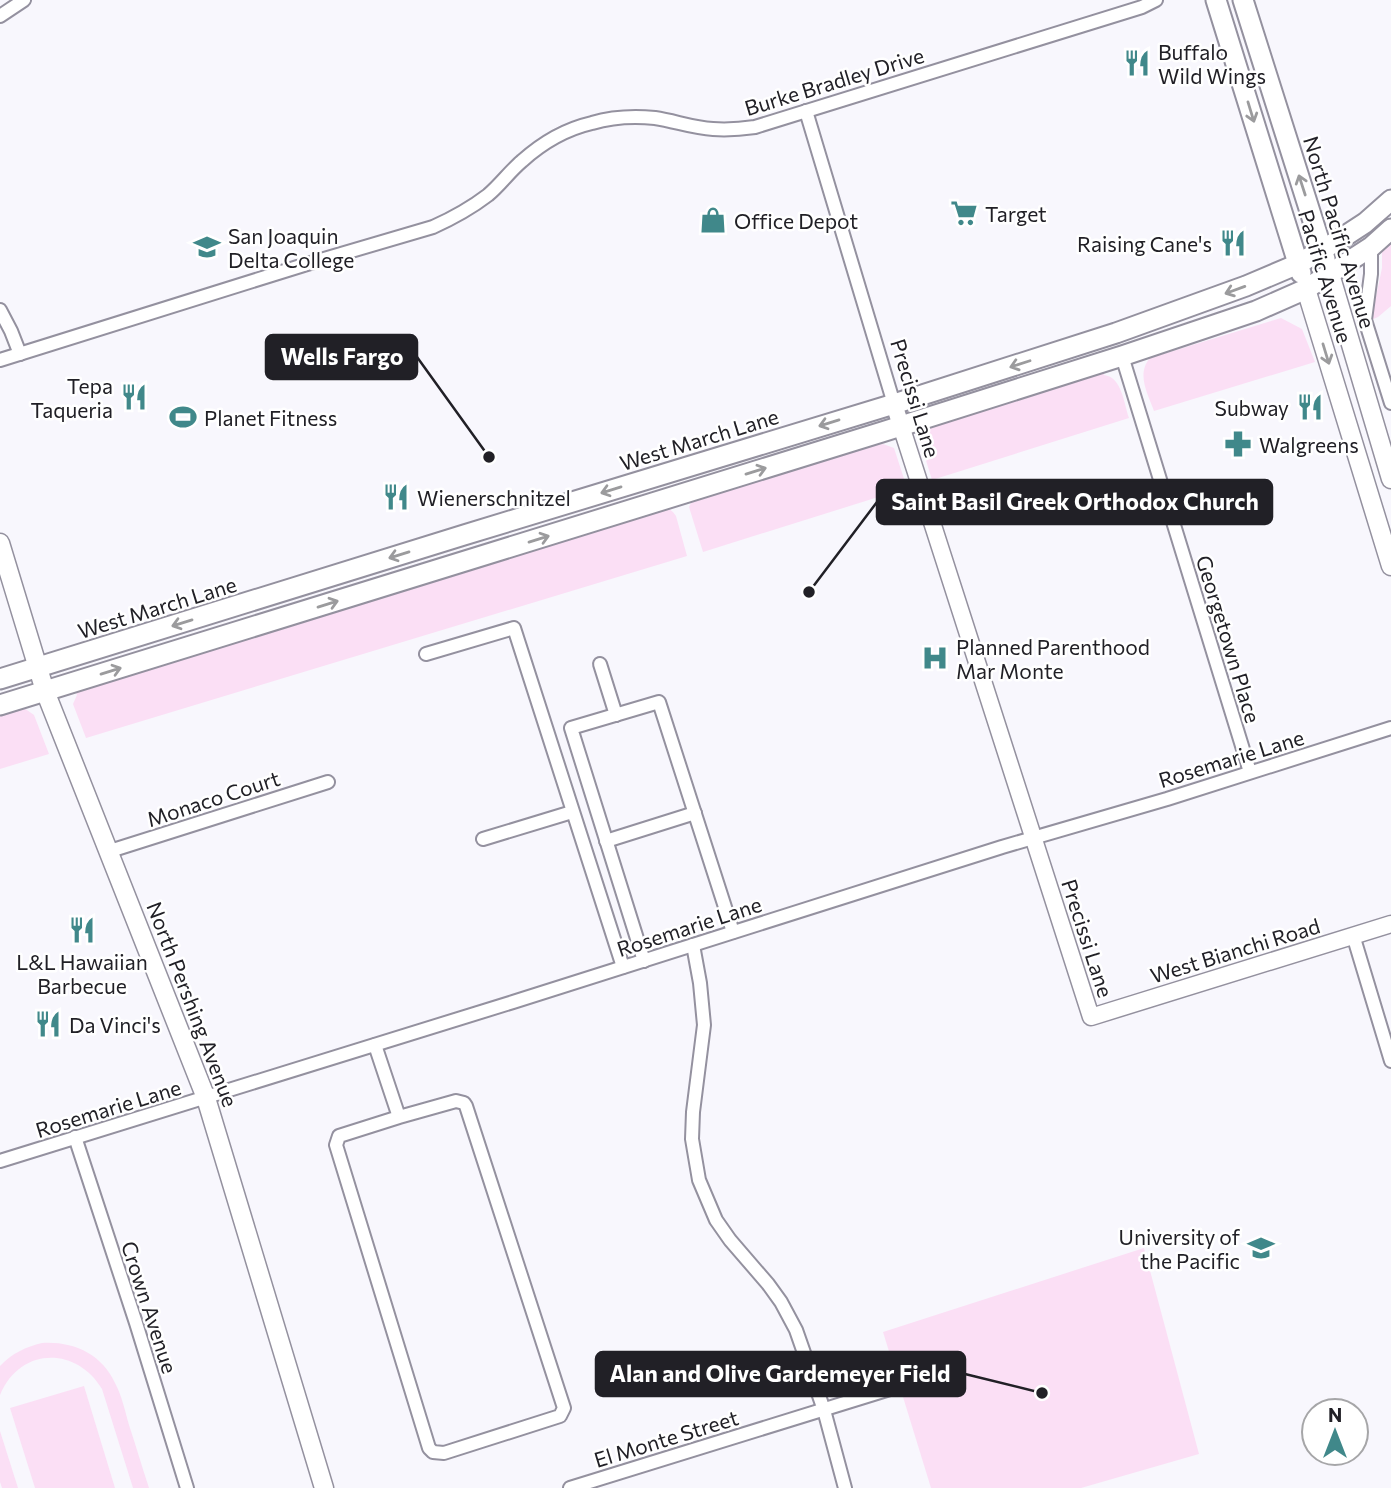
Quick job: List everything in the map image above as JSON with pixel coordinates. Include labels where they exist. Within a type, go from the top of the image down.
[{"type":"main road","name":"Pacific Avenue","points":[[1216,0],[1391,566]]},
{"type":"main road","name":"North Pacific Avenue","points":[[1243,0],[1330,274],[1391,479]]},
{"type":"main road","name":"West March Lane","points":[[0,679],[1116,333],[1246,286],[1298,264],[1365,223],[1391,200]]},
{"type":"main road","points":[[0,705],[901,426],[1256,311],[1306,289],[1371,247],[1391,229]]},
{"type":"main road","name":"North Pershing Avenue","points":[[0,543],[46,691],[206,1098],[324,1488]]},
{"type":"street","points":[[0,16],[24,0]]},
{"type":"street","name":"Burke Bradley Drive","points":[[0,360],[433,227],[471,208],[491,193],[537,148],[572,129],[592,122],[634,117],[655,118],[714,129],[755,127],[1142,7],[1156,0]]},
{"type":"street","name":"Precissi Lane","points":[[806,111],[894,404],[1091,1017]]},
{"type":"street","name":"Pacific Avenue","points":[[1371,247],[1371,275],[1365,320],[1390,397]]},
{"type":"street","points":[[0,310],[20,354]]},
{"type":"street","name":"Georgetown Place","points":[[1122,356],[1250,772]]},
{"type":"street","points":[[426,654],[514,628],[623,967]]},
{"type":"street","points":[[600,664],[616,715]]},
{"type":"street","points":[[644,961],[571,728],[659,702],[733,932]]},
{"type":"street","name":"Rosemarie Lane","points":[[0,1161],[1391,729]]},
{"type":"street","name":"Monaco Court","points":[[110,851],[328,782]]},
{"type":"street","points":[[483,839],[572,812]]},
{"type":"street","points":[[606,841],[695,813]]},
{"type":"street","name":"West Bianchi Road","points":[[1091,1017],[1391,924]]},
{"type":"street","points":[[1353,935],[1391,1061]]},
{"type":"street","points":[[693,946],[704,1025],[692,1139],[699,1180],[716,1220],[768,1284],[786,1311],[800,1341],[824,1410],[845,1488]]},
{"type":"street","points":[[375,1045],[399,1117]]},
{"type":"street","points":[[456,1101],[466,1105],[564,1408],[560,1416],[444,1453],[433,1452],[429,1448],[336,1145],[339,1136],[399,1117],[456,1101]]},
{"type":"street","name":"Crown Avenue","points":[[75,1138],[187,1488]]},
{"type":"street","name":"El Monte Street","points":[[570,1488],[893,1388]]},
{"type":"shaded area","points":[[1391,242],[1391,306],[1371,320],[1382,268],[1382,249]]},
{"type":"shaded area","points":[[1281,318],[1302,329],[1315,362],[1154,411],[1144,377],[1150,358]]},
{"type":"shaded area","points":[[1104,373],[1119,386],[1129,418],[932,480],[920,441],[928,430],[927,426]]},
{"type":"shaded area","points":[[877,443],[894,448],[907,488],[703,552],[689,507],[692,501]]},
{"type":"shaded area","points":[[669,509],[676,516],[687,556],[86,738],[73,704],[76,692]]},
{"type":"shaded area","points":[[24,708],[34,715],[49,754],[0,769],[0,715]]},
{"type":"shaded area","points":[[1144,1248],[1199,1454],[1081,1488],[931,1488],[883,1332]]},
{"type":"shaded area","points":[[42,1343],[65,1344],[85,1351],[109,1373],[121,1398],[149,1488],[133,1488],[102,1389],[91,1375],[78,1365],[64,1359],[34,1361],[9,1379],[0,1395],[0,1366],[9,1357]]},
{"type":"shaded area","points":[[84,1386],[115,1488],[35,1488],[10,1408]]},
{"type":"shaded area","points":[[0,1431],[18,1488],[2,1488],[0,1482]]},
{"type":"place","name":"Buffalo Wild Wings","points":[[1137,63]]},
{"type":"place","name":"Target","points":[[964,213]]},
{"type":"place","name":"Office Depot","points":[[713,220]]},
{"type":"place","name":"Raising Cane's","points":[[1233,243]]},
{"type":"place","name":"San Joaquin Delta College","points":[[207,247]]},
{"type":"place","name":"Tepa Taqueria","points":[[134,397]]},
{"type":"place","name":"Subway","points":[[1310,407]]},
{"type":"place","name":"Planet Fitness","points":[[183,417]]},
{"type":"place","name":"Walgreens","points":[[1238,444]]},
{"type":"place","name":"Wells Fargo","points":[[489,457]]},
{"type":"place","name":"Wienerschnitzel","points":[[396,497]]},
{"type":"place","name":"Saint Basil Greek Orthodox Church","points":[[809,592]]},
{"type":"place","name":"Planned Parenthood Mar Monte","points":[[935,658]]},
{"type":"place","name":"L&L Hawaiian Barbecue","points":[[82,930]]},
{"type":"place","name":"Da Vinci's","points":[[48,1024]]},
{"type":"place","name":"University of the Pacific","points":[[1261,1248]]},
{"type":"place","name":"Alan and Olive Gardemeyer Field","points":[[1042,1393]]}]
